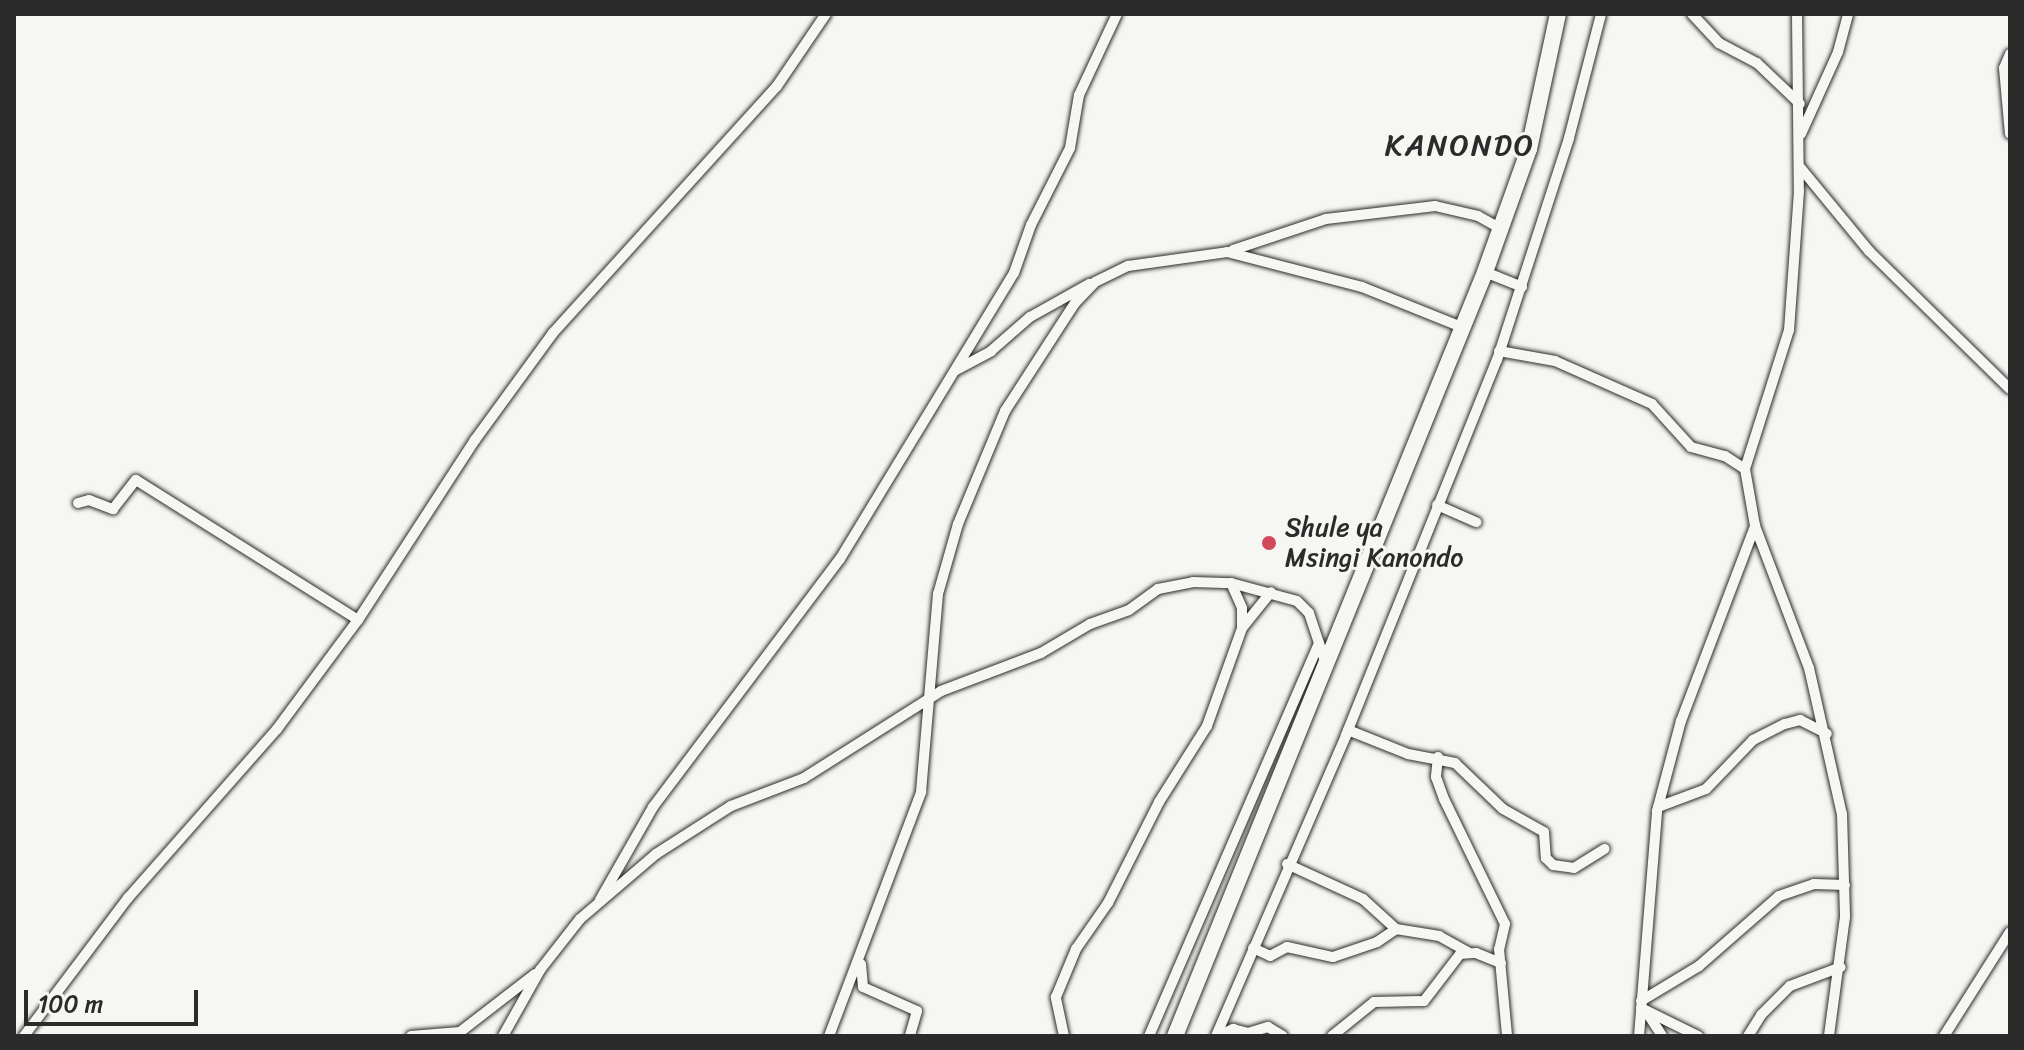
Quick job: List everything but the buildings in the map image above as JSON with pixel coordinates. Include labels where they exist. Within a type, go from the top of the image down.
[{"type":"highway","points":[[1175,1036],[1485,272],[1529,149],[1558,14]]},
{"type":"street","points":[[24,1036],[94,939],[277,729],[358,620],[475,440],[553,333],[777,86],[826,14]]},
{"type":"street","points":[[600,900],[645,819],[840,559],[956,370],[970,339],[1014,273],[1031,225],[1070,148],[1079,95],[1117,14]]},
{"type":"street","points":[[1217,1036],[1287,864],[1348,730],[1499,351],[1522,287],[1601,14]]},
{"type":"street","points":[[1692,14],[1719,43],[1757,63],[1800,104]]},
{"type":"street","points":[[1797,14],[1799,166],[1786,351],[1745,469],[1755,526],[1809,668],[1827,734],[1842,814],[1845,885],[1841,967],[1829,1036]]},
{"type":"street","points":[[1799,137],[1838,52],[1848,14]]},
{"type":"street","points":[[2010,54],[2004,68],[2010,134]]},
{"type":"street","points":[[1799,166],[1869,251],[2010,389]]},
{"type":"street","points":[[956,370],[991,351],[1045,307],[1128,266],[1227,252],[1326,219],[1435,206],[1478,216],[1501,229]]},
{"type":"street","points":[[1227,252],[1393,297],[1464,328]]},
{"type":"street","points":[[1485,272],[1522,287]]},
{"type":"street","points":[[829,1036],[923,784],[925,705],[938,594],[979,468],[1038,355],[1095,282]]},
{"type":"street","points":[[1499,351],[1555,361],[1652,404],[1691,447],[1725,456],[1745,469]]},
{"type":"street","points":[[78,503],[89,500],[113,509],[136,480],[358,620]]},
{"type":"street","points":[[1437,505],[1476,522]]},
{"type":"street","points":[[1639,1036],[1658,807],[1681,721],[1755,526]]},
{"type":"street","points":[[503,1036],[540,970],[600,900],[647,860],[731,806],[804,778],[954,686],[1032,657],[1090,624],[1120,615],[1158,589],[1193,582],[1231,583],[1271,592],[1303,607],[1327,665]]},
{"type":"street","points":[[1231,583],[1242,608],[1242,628]]},
{"type":"street","points":[[1064,1036],[1056,997],[1076,949],[1101,915],[1159,802],[1207,726],[1242,628],[1271,592]]},
{"type":"street","points":[[1149,1036],[1319,643]]},
{"type":"street","points":[[1658,807],[1706,789],[1753,740],[1785,724],[1800,720],[1827,734]]},
{"type":"street","points":[[1348,730],[1408,754],[1438,757],[1461,767],[1503,809],[1544,832],[1546,858],[1553,865],[1574,868],[1604,849]]},
{"type":"street","points":[[1438,757],[1436,777],[1444,799],[1502,915],[1501,963],[1507,1036]]},
{"type":"street","points":[[1287,864],[1363,899],[1396,929],[1439,936],[1468,952],[1501,963]]},
{"type":"street","points":[[1642,1006],[1699,966],[1779,896],[1814,884],[1845,885]]},
{"type":"street","points":[[1253,948],[1270,956],[1287,947],[1333,957],[1377,942],[1396,929]]},
{"type":"street","points":[[1944,1036],[2010,932]]},
{"type":"street","points":[[1332,1036],[1374,1002],[1424,1001],[1452,959],[1468,952]]},
{"type":"street","points":[[861,957],[863,987],[917,1011],[910,1036]]},
{"type":"street","points":[[1748,1036],[1774,998],[1790,986],[1841,967]]},
{"type":"street","points":[[411,1036],[460,1032],[540,970]]},
{"type":"street","points":[[1642,1006],[1662,1036]]},
{"type":"street","points":[[1642,1006],[1698,1036]]},
{"type":"street","points":[[1217,1036],[1233,1029],[1256,1034],[1268,1027],[1283,1036]]},
{"type":"place","name":"Shule ya Msingi Kanondo","points":[[1269,543]]},
{"type":"district","name":"KANONDO","points":[[1460,145]]}]
